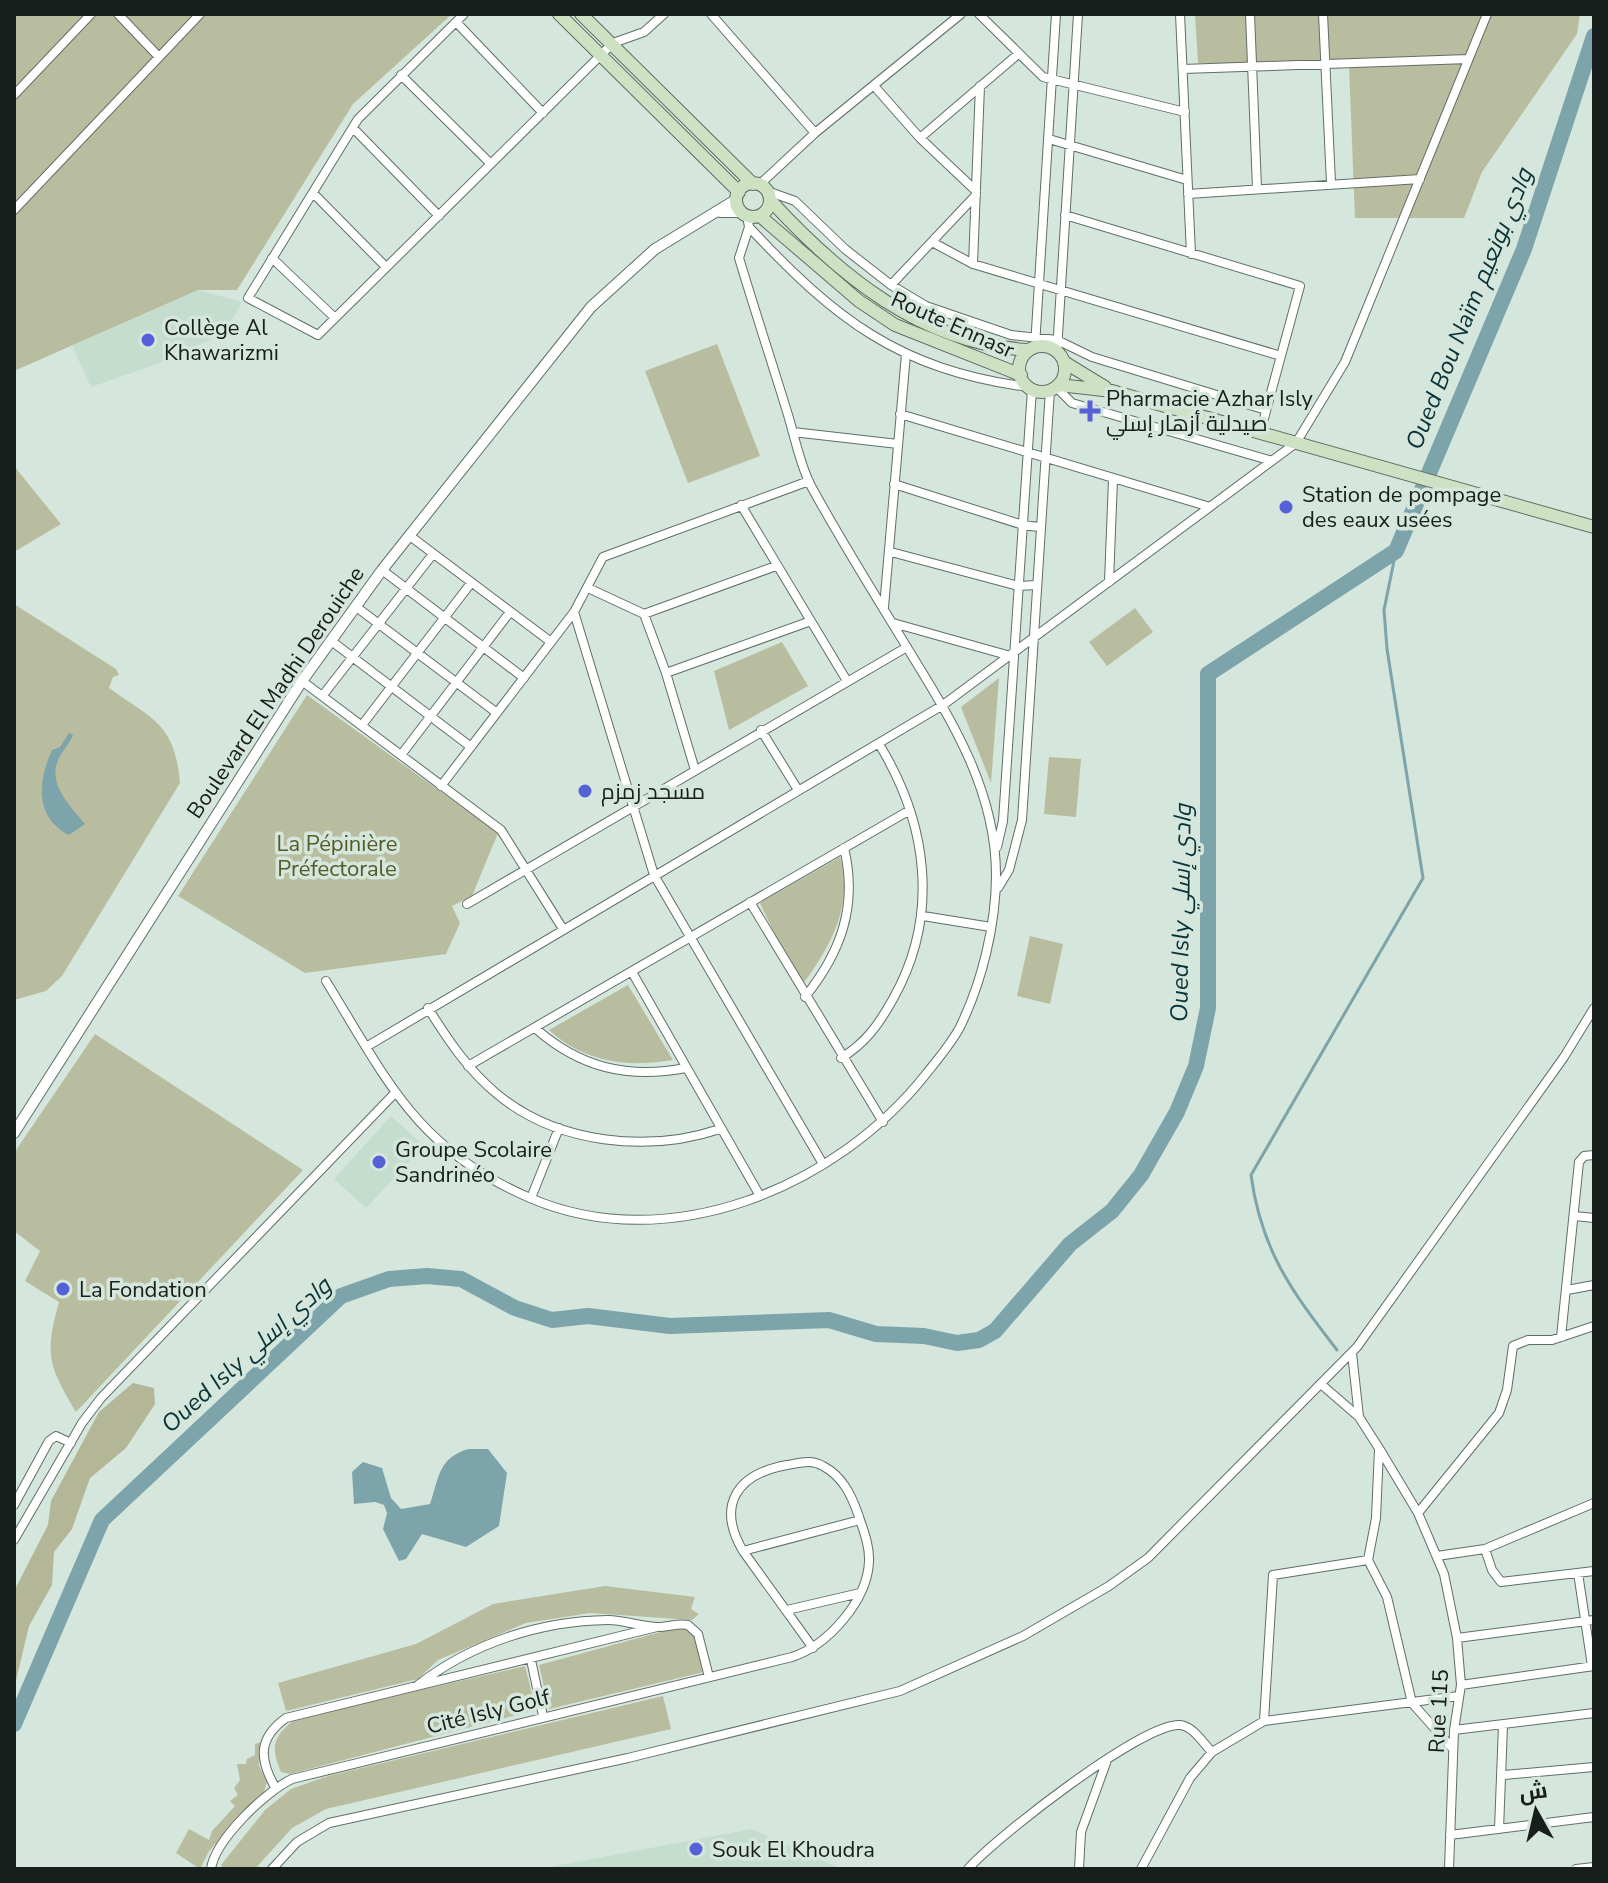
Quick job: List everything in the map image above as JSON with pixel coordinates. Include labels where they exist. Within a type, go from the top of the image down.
[{"type":"main road","points":[[559,14],[602,53],[738,195],[749,218]]},
{"type":"main road","name":"Route Ennasr","points":[[581,14],[868,292],[901,313],[948,334],[992,348],[1033,344]]},
{"type":"main road","points":[[738,195],[762,190]]},
{"type":"main road","points":[[749,218],[762,190]]},
{"type":"main road","name":"Route Ennasr","points":[[749,218],[895,325],[1021,375]]},
{"type":"main road","points":[[1112,391],[1059,351],[1033,344],[1022,359],[1021,375],[1030,388],[1112,391],[1594,527]]},
{"type":"main road","points":[[1055,388],[1065,374],[1059,351]]},
{"type":"street","points":[[14,95],[91,14]]},
{"type":"street","points":[[118,14],[159,57]]},
{"type":"street","points":[[14,210],[200,14]]},
{"type":"street","points":[[464,14],[401,75],[353,128],[248,298],[318,335],[602,53],[613,43],[644,32],[661,15]]},
{"type":"street","points":[[711,14],[815,133]]},
{"type":"street","points":[[961,14],[815,133],[762,190],[795,201],[845,249],[891,285],[926,306],[1033,344],[1056,14]]},
{"type":"street","points":[[979,14],[1037,74],[1073,86],[1185,112]]},
{"type":"street","points":[[1078,14],[1059,351],[1092,357],[1266,410]]},
{"type":"street","points":[[1169,14],[1180,19],[1191,254]]},
{"type":"street","points":[[1250,14],[1257,188]]},
{"type":"street","points":[[1323,14],[1331,183]]},
{"type":"street","points":[[366,1047],[943,705],[1296,443],[1345,362],[1487,14]]},
{"type":"street","points":[[456,22],[543,113]]},
{"type":"street","points":[[920,138],[1017,55]]},
{"type":"street","points":[[1183,69],[1468,59]]},
{"type":"street","points":[[401,75],[491,164]]},
{"type":"street","points":[[973,264],[980,86]]},
{"type":"street","points":[[875,87],[920,138],[976,193]]},
{"type":"street","points":[[353,128],[439,216]]},
{"type":"street","points":[[1049,139],[1070,148],[1187,180]]},
{"type":"street","points":[[1188,194],[1420,179]]},
{"type":"street","points":[[313,193],[386,267]]},
{"type":"street","points":[[891,285],[976,193]]},
{"type":"street","name":"Boulevard El Madhi Derouiche","points":[[14,1133],[302,681],[382,570],[591,307],[655,249],[718,212],[738,195]]},
{"type":"street","points":[[718,212],[749,218],[798,280],[840,316],[906,354],[959,372],[1030,388],[1023,525],[1011,652],[1003,821],[995,855]]},
{"type":"street","points":[[1065,215],[1300,286],[1260,433]]},
{"type":"street","points":[[326,981],[394,1094],[439,1143],[493,1179],[531,1198],[597,1217],[655,1219],[717,1210],[760,1196],[823,1164],[883,1122],[905,1101],[960,1027],[982,967],[996,892],[995,855],[986,799],[943,705],[809,481],[739,258],[749,218]]},
{"type":"street","points":[[932,242],[973,264],[1281,356]]},
{"type":"street","points":[[272,258],[335,318]]},
{"type":"street","points":[[884,608],[906,354]]},
{"type":"street","points":[[1055,388],[1072,403],[1272,461]]},
{"type":"street","points":[[996,892],[1009,870],[1022,820],[1044,458],[1055,388]]},
{"type":"street","points":[[900,414],[1210,507]]},
{"type":"street","points":[[793,432],[898,444]]},
{"type":"street","points":[[1109,582],[1113,479]]},
{"type":"street","points":[[441,786],[574,612],[603,557],[809,481]]},
{"type":"street","points":[[894,484],[1023,525],[1039,527]]},
{"type":"street","points":[[741,505],[847,681]]},
{"type":"street","points":[[410,536],[551,642]]},
{"type":"street","points":[[891,552],[1018,586],[1036,585]]},
{"type":"street","points":[[323,695],[433,554]]},
{"type":"street","points":[[644,614],[776,566]]},
{"type":"street","points":[[382,570],[524,678]]},
{"type":"street","points":[[362,725],[471,583]]},
{"type":"street","points":[[588,588],[644,614],[666,673],[695,770]]},
{"type":"street","points":[[355,606],[497,713]]},
{"type":"street","points":[[401,755],[510,612]]},
{"type":"street","points":[[574,612],[654,875],[823,1164]]},
{"type":"street","points":[[666,673],[811,621]]},
{"type":"street","points":[[893,623],[1011,652]]},
{"type":"street","points":[[330,640],[471,747]]},
{"type":"street","points":[[467,904],[907,647]]},
{"type":"street","points":[[302,681],[501,830],[563,929]]},
{"type":"street","points":[[761,730],[798,790]]},
{"type":"street","points":[[841,1058],[862,1045],[886,1012],[909,967],[923,916],[922,856],[910,810],[879,744]]},
{"type":"street","points":[[468,1066],[910,810]]},
{"type":"street","points":[[805,997],[837,951],[845,925],[850,886],[844,848]]},
{"type":"street","points":[[750,902],[841,1058],[883,1122]]},
{"type":"street","points":[[923,916],[991,927]]},
{"type":"street","points":[[632,972],[760,1196]]},
{"type":"street","points":[[428,1008],[468,1066],[512,1105],[559,1128],[598,1138],[646,1142],[683,1139],[720,1129]]},
{"type":"street","points":[[272,1869],[297,1842],[329,1823],[819,1714],[900,1691],[1023,1636],[1109,1586],[1148,1558],[1352,1353],[1555,1070],[1594,1008]]},
{"type":"street","points":[[535,1028],[569,1055],[611,1071],[646,1073],[686,1068]]},
{"type":"street","points":[[14,1540],[101,1398],[394,1094]]},
{"type":"street","points":[[531,1198],[559,1128]]},
{"type":"street","points":[[1561,1337],[1579,1162],[1584,1156],[1594,1155]]},
{"type":"street","points":[[1575,1216],[1594,1218]]},
{"type":"street","points":[[1567,1290],[1594,1285]]},
{"type":"street","points":[[1418,1513],[1499,1413],[1507,1390],[1513,1346],[1561,1337],[1594,1326]]},
{"type":"street","points":[[1352,1353],[1359,1417]]},
{"type":"street","points":[[1322,1385],[1359,1417]]},
{"type":"street","name":"Rue 115","points":[[1359,1417],[1418,1513],[1437,1556],[1457,1638],[1461,1685],[1454,1730],[1449,1869]]},
{"type":"street","points":[[14,1505],[49,1441],[56,1436],[71,1443]]},
{"type":"street","points":[[1379,1448],[1376,1518],[1368,1560],[1387,1597],[1412,1703],[1453,1749]]},
{"type":"street","name":"Cité Isly Golf","points":[[211,1869],[217,1849],[275,1787],[320,1770],[792,1657],[813,1648],[841,1621],[860,1593],[869,1557],[860,1520],[842,1481],[832,1471],[808,1461],[758,1473],[734,1495],[731,1523],[743,1551],[813,1648]]},
{"type":"street","points":[[1437,1556],[1485,1549],[1594,1503]]},
{"type":"street","points":[[743,1551],[860,1520]]},
{"type":"street","points":[[1485,1549],[1492,1570],[1501,1582],[1594,1571]]},
{"type":"street","points":[[1264,1721],[1273,1575],[1368,1560]]},
{"type":"street","points":[[1461,1685],[1593,1666],[1591,1621],[1578,1573]]},
{"type":"street","points":[[787,1610],[860,1593]]},
{"type":"street","points":[[414,1688],[466,1654],[528,1631],[607,1620],[657,1627]]},
{"type":"street","points":[[1457,1638],[1591,1621]]},
{"type":"street","points":[[275,1787],[262,1755],[267,1735],[275,1726],[302,1712],[683,1623],[694,1629],[709,1677]]},
{"type":"street","points":[[531,1660],[543,1716]]},
{"type":"street","points":[[1141,1869],[1190,1778],[1212,1752],[1264,1721],[1459,1696]]},
{"type":"street","points":[[1454,1730],[1594,1713]]},
{"type":"street","points":[[1499,1829],[1504,1775],[1503,1725]]},
{"type":"street","points":[[968,1869],[1027,1815],[1153,1731],[1187,1726],[1212,1752]]},
{"type":"street","points":[[1079,1869],[1081,1832],[1106,1762]]},
{"type":"street","points":[[1504,1775],[1594,1767]]},
{"type":"street","points":[[1450,1835],[1594,1817]]},
{"type":"street","points":[[1576,1869],[1594,1867]]},
{"type":"shaded area","name":"Collège Al Khawarizmi","points":[[198,290],[242,302],[224,333],[157,364],[91,387],[72,346]]},
{"type":"shaded area","name":"Groupe Scolaire Sandrinéo","points":[[391,1116],[424,1146],[366,1208],[334,1179]]},
{"type":"shaded area","points":[[133,1383],[154,1388],[155,1404],[126,1448],[90,1478],[72,1529],[54,1552],[52,1585],[29,1626],[14,1689],[14,1591],[48,1525],[51,1501],[99,1412]]},
{"type":"shaded area","name":"Souk El Khoudra","points":[[752,1829],[841,1869],[539,1869]]},
{"type":"green space","points":[[14,14],[452,14],[353,104],[237,290],[198,290],[14,371]]},
{"type":"green space","points":[[1195,14],[1580,14],[1577,34],[1482,172],[1464,218],[1355,218],[1349,66],[1198,63]]},
{"type":"green space","points":[[717,344],[760,456],[688,483],[645,371]]},
{"type":"green space","points":[[14,466],[61,524],[14,552]]},
{"type":"green space","points":[[14,604],[116,669],[119,675],[113,677],[109,688],[160,725],[173,748],[180,783],[62,976],[46,991],[14,1000]]},
{"type":"green space","points":[[1135,608],[1153,632],[1107,666],[1089,642]]},
{"type":"green space","points":[[782,642],[808,686],[729,730],[714,671]]},
{"type":"green space","points":[[999,678],[991,783],[961,707]]},
{"type":"green space","name":"La Pépinière Préfectorale","points":[[307,695],[498,833],[472,896],[452,906],[460,923],[446,954],[305,973],[178,896]]},
{"type":"green space","points":[[1049,757],[1081,759],[1076,817],[1044,814]]},
{"type":"green space","points":[[840,857],[844,894],[841,911],[829,943],[800,988],[760,903]]},
{"type":"green space","points":[[1030,936],[1063,944],[1050,1004],[1017,996]]},
{"type":"green space","points":[[628,985],[673,1060],[639,1063],[607,1060],[577,1049],[549,1030]]},
{"type":"green space","points":[[95,1034],[303,1170],[76,1412],[52,1360],[52,1335],[59,1302],[25,1281],[40,1251],[14,1231],[14,1153]]},
{"type":"green space","points":[[605,1586],[695,1597],[691,1609],[699,1614],[692,1620],[590,1613],[526,1623],[438,1660],[418,1679],[286,1711],[278,1683],[416,1644],[493,1604]]},
{"type":"green space","points":[[679,1627],[693,1632],[704,1672],[549,1709],[539,1665]]},
{"type":"green space","points":[[525,1666],[536,1710],[290,1774],[281,1772],[275,1755],[276,1742],[295,1719]]},
{"type":"green space","points":[[663,1696],[671,1729],[326,1809],[292,1828],[255,1869],[223,1869],[221,1865],[265,1810],[291,1789],[328,1776]]},
{"type":"green space","points":[[261,1742],[259,1766],[267,1782],[264,1792],[209,1851],[200,1869],[176,1853],[189,1829],[209,1840],[212,1831],[235,1806],[230,1801],[238,1795],[234,1788],[240,1780],[237,1764],[246,1764],[247,1759],[255,1755],[255,1744]]},
{"type":"water","points":[[69,733],[73,735],[57,763],[56,780],[68,804],[85,824],[69,835],[50,818],[42,797],[42,786],[52,750],[60,747]]},
{"type":"water","points":[[468,1449],[488,1449],[507,1473],[499,1526],[466,1547],[422,1534],[406,1559],[399,1561],[383,1529],[387,1513],[384,1505],[375,1502],[354,1504],[352,1472],[363,1462],[382,1468],[391,1498],[401,1509],[430,1504],[445,1464]]},
{"type":"waterway","name":"Oued Isly وادي إسلي","points":[[14,1724],[102,1520],[341,1296],[389,1279],[427,1276],[461,1279],[515,1308],[552,1320],[588,1316],[670,1326],[829,1320],[876,1334],[924,1336],[957,1343],[979,1340],[995,1331],[1070,1244],[1112,1211],[1141,1175],[1177,1112],[1196,1066],[1208,1008],[1208,674],[1396,551],[1524,249],[1594,36]]},
{"type":"waterway","points":[[1337,1350],[1281,1269],[1262,1226],[1251,1175],[1423,878],[1387,649],[1384,610],[1396,551]]},
{"type":"place","name":"Collège Al Khawarizmi","points":[[148,340]]},
{"type":"place","name":"Pharmacie Azhar Isly صيدلية أزهار إسلي","points":[[1090,411]]},
{"type":"place","name":"Station de pompage des eaux usées","points":[[1286,507]]},
{"type":"place","name":"مسجد زمزم","points":[[585,791]]},
{"type":"place","name":"Groupe Scolaire Sandrinéo","points":[[379,1162]]},
{"type":"place","name":"La Fondation","points":[[63,1289]]},
{"type":"place","name":"Souk El Khoudra","points":[[696,1849]]},
{"type":"water label","name":"Oued Bou Naïm وادي بونعيم","points":[[1469,309]]}]
